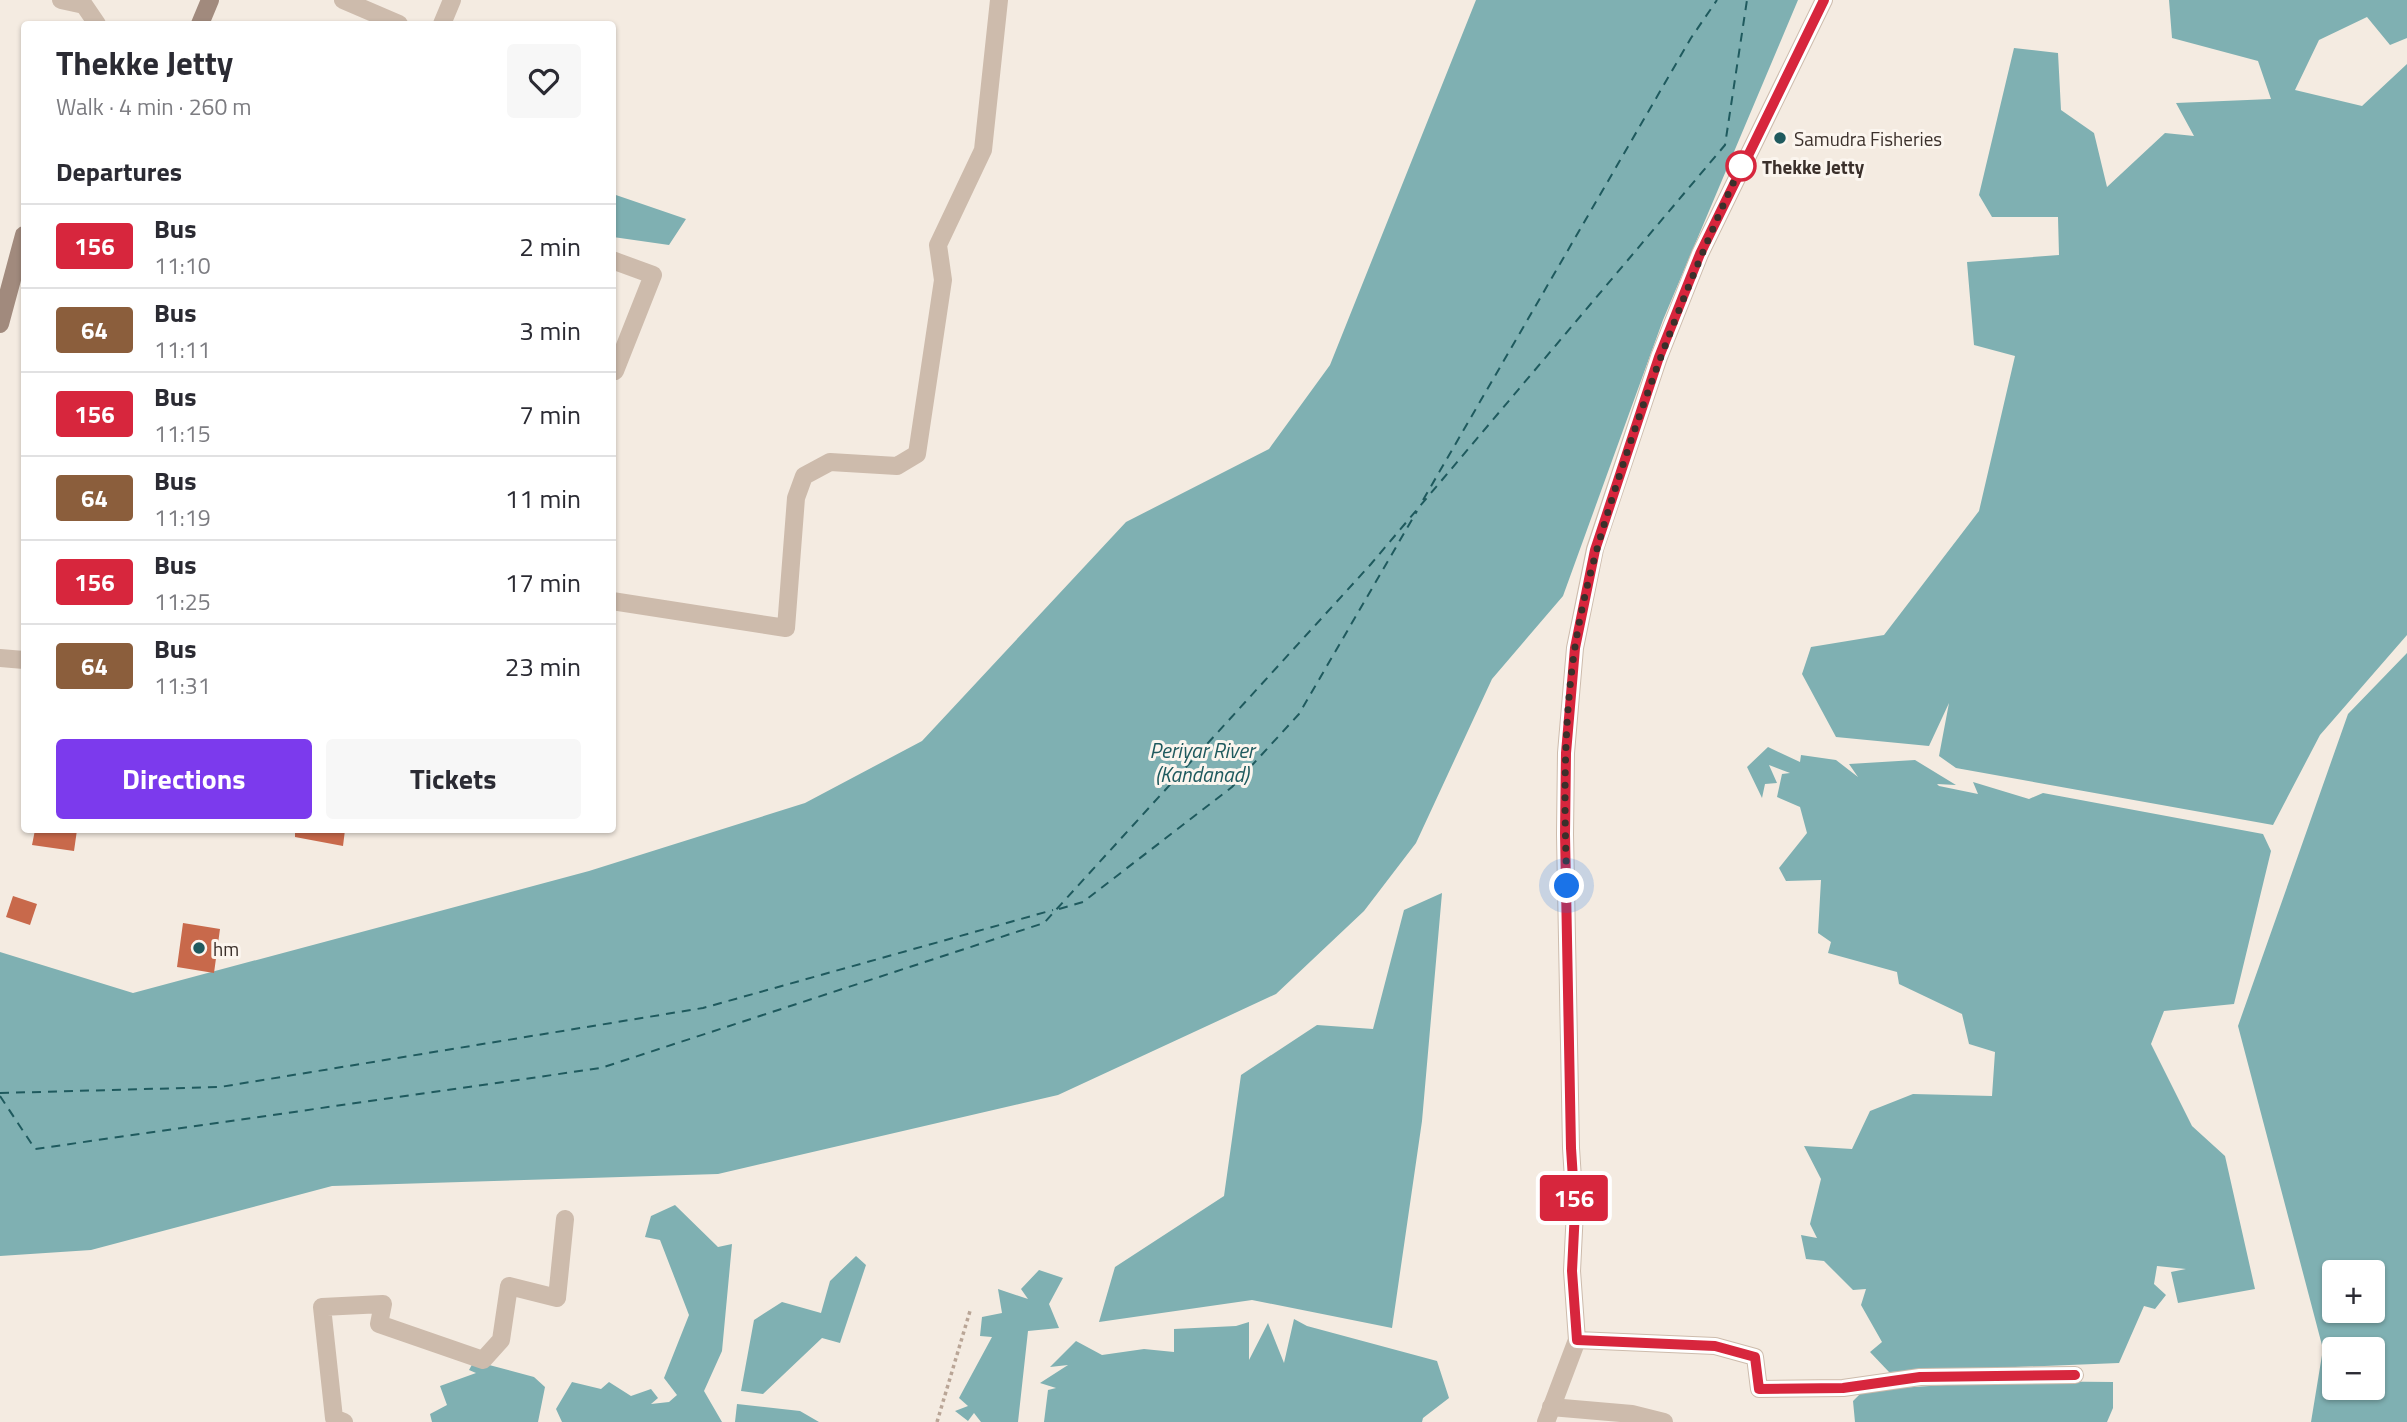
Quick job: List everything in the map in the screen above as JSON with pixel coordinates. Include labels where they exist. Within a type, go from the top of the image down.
[{"type":"main road","points":[[201,21],[210,0]]},
{"type":"main road","points":[[0,324],[21,246]]},
{"type":"street","points":[[61,0],[84,5],[95,21]]},
{"type":"street","points":[[342,0],[392,21]]},
{"type":"street","points":[[443,21],[453,0]]},
{"type":"street","points":[[616,602],[786,628],[796,498],[804,475],[830,462],[897,466],[917,454],[943,281],[938,245],[983,150],[999,0]]},
{"type":"street","points":[[1664,1422],[1632,1414],[1549,1415],[1577,1340],[1572,1271],[1575,1210],[1571,1148],[1565,834],[1566,753],[1575,648],[1595,550],[1659,357],[1700,254],[1824,0]]},
{"type":"street","points":[[616,261],[653,275],[616,368]]},
{"type":"street","points":[[0,658],[21,660]]},
{"type":"street","points":[[345,1422],[334,1418],[322,1307],[383,1304],[379,1324],[483,1360],[501,1340],[509,1286],[557,1298],[565,1219]]},
{"type":"street","points":[[1577,1340],[1715,1346],[1755,1357],[1759,1389],[1843,1388],[1920,1377],[2075,1375]]},
{"type":"path","points":[[937,1422],[970,1311]]},
{"type":"water","name":"Periyar River (Kandanad)","points":[[1476,0],[1798,0],[1663,320],[1563,596],[1492,679],[1416,843],[1364,911],[1276,994],[1058,1095],[718,1174],[332,1186],[91,1250],[0,1256],[0,952],[133,993],[589,871],[805,803],[922,741],[1126,522],[1269,449],[1330,365]]},
{"type":"water","points":[[2169,0],[2407,0],[2407,38],[2390,45],[2367,17],[2319,40],[2295,90],[2362,106],[2407,64],[2407,635],[2320,735],[2273,825],[1956,768],[1939,756],[1949,703],[1929,746],[1836,737],[1802,674],[1811,647],[1884,635],[1979,511],[2015,356],[1974,345],[1967,262],[2059,255],[2058,217],[1992,217],[1979,195],[2014,48],[2058,53],[2061,110],[2094,133],[2107,187],[2165,133],[2194,136],[2176,103],[2271,99],[2258,61],[2172,38]]},
{"type":"water","points":[[616,195],[686,219],[669,245],[616,237]]},
{"type":"water","points":[[2407,653],[2407,1422],[2311,1422],[2322,1355],[2322,1400],[2385,1400],[2385,1337],[2322,1337],[2322,1345],[2238,1026],[2348,714]]},
{"type":"water","points":[[1768,747],[1800,762],[1801,755],[1836,760],[1858,777],[1849,764],[1915,760],[1956,785],[1937,784],[1939,786],[1978,794],[1973,782],[2029,799],[2043,793],[2263,834],[2271,851],[2234,1004],[2164,1011],[2151,1044],[2192,1126],[2225,1156],[2255,1289],[2178,1303],[2171,1272],[2186,1269],[2157,1266],[2154,1284],[2166,1295],[2155,1309],[2144,1306],[2119,1363],[1889,1372],[1870,1352],[1882,1342],[1861,1305],[1866,1289],[1853,1290],[1824,1261],[1806,1259],[1801,1235],[1817,1238],[1810,1224],[1821,1179],[1804,1146],[1852,1149],[1870,1111],[1913,1094],[1992,1096],[1995,1052],[1969,1044],[1962,1014],[1899,984],[1897,972],[1828,953],[1831,942],[1818,933],[1821,880],[1786,881],[1779,868],[1807,833],[1800,807],[1777,797],[1782,774],[1790,773],[1769,765],[1777,783],[1765,784],[1762,798],[1747,767]]},
{"type":"water","points":[[1442,893],[1422,1121],[1392,1328],[1252,1300],[1099,1322],[1115,1267],[1224,1196],[1241,1075],[1317,1025],[1373,1029],[1404,910]]},
{"type":"water","points":[[675,1205],[718,1247],[732,1244],[722,1351],[704,1391],[722,1422],[562,1422],[556,1409],[572,1382],[601,1389],[609,1382],[631,1396],[651,1389],[658,1398],[651,1404],[669,1402],[677,1395],[664,1378],[689,1315],[660,1240],[645,1237],[651,1216]]},
{"type":"water","points":[[856,1256],[866,1265],[840,1343],[822,1338],[763,1394],[741,1391],[754,1320],[782,1302],[821,1313],[830,1281]]},
{"type":"water","points":[[1039,1270],[1063,1278],[1049,1304],[1059,1328],[1028,1331],[1018,1422],[981,1422],[974,1413],[968,1421],[955,1411],[968,1406],[959,1398],[992,1337],[980,1336],[982,1317],[1002,1313],[998,1289],[1028,1299],[1021,1289]]},
{"type":"water","points":[[1294,1319],[1307,1326],[1437,1361],[1449,1398],[1423,1418],[1422,1422],[1044,1422],[1048,1390],[1056,1388],[1040,1383],[1068,1365],[1050,1367],[1076,1341],[1102,1355],[1144,1349],[1174,1352],[1174,1329],[1236,1326],[1249,1322],[1249,1360],[1268,1323],[1284,1363]]},
{"type":"water","points":[[474,1361],[534,1377],[545,1387],[538,1422],[432,1422],[430,1414],[447,1405],[440,1386],[476,1373],[469,1370]]},
{"type":"water","points":[[2012,1381],[2113,1382],[2113,1408],[2107,1422],[1855,1422],[1853,1401],[1864,1390]]},
{"type":"water","points":[[737,1404],[800,1411],[819,1422],[735,1422]]},
{"type":"building","points":[[34,833],[77,833],[74,851],[32,845]]},
{"type":"building","points":[[295,833],[345,833],[343,846],[295,837]]},
{"type":"building","points":[[13,896],[37,904],[30,925],[6,917]]},
{"type":"building","name":"hm","points":[[183,923],[220,929],[214,973],[177,967]]},
{"type":"ferry route","points":[[1423,500],[1691,38],[1717,0]]},
{"type":"ferry route","points":[[0,1096],[35,1149],[601,1068],[1044,923],[1371,564],[1725,145],[1747,0]]},
{"type":"ferry route","points":[[1059,909],[1083,902],[1232,787],[1299,714],[1417,511]]},
{"type":"ferry route","points":[[0,1093],[220,1087],[703,1008],[1053,910]]},
{"type":"bus line","name":"156","points":[[1824,0],[1798,47],[1700,254],[1659,357],[1595,550],[1575,648],[1566,753],[1565,834],[1571,1148],[1575,1210],[1572,1271],[1577,1340],[1715,1346],[1755,1357],[1759,1389],[1843,1388],[1920,1377],[2075,1375]]},
{"type":"place","name":"Samudra Fisheries","points":[[1780,138]]},
{"type":"place","name":"Thekke Jetty","points":[[1741,166]]},
{"type":"place","name":"hm","points":[[199,948]]},
{"type":"route","points":[[1567,886],[1566,753],[1575,648],[1595,550],[1659,357],[1700,254],[1741,166]]}]
